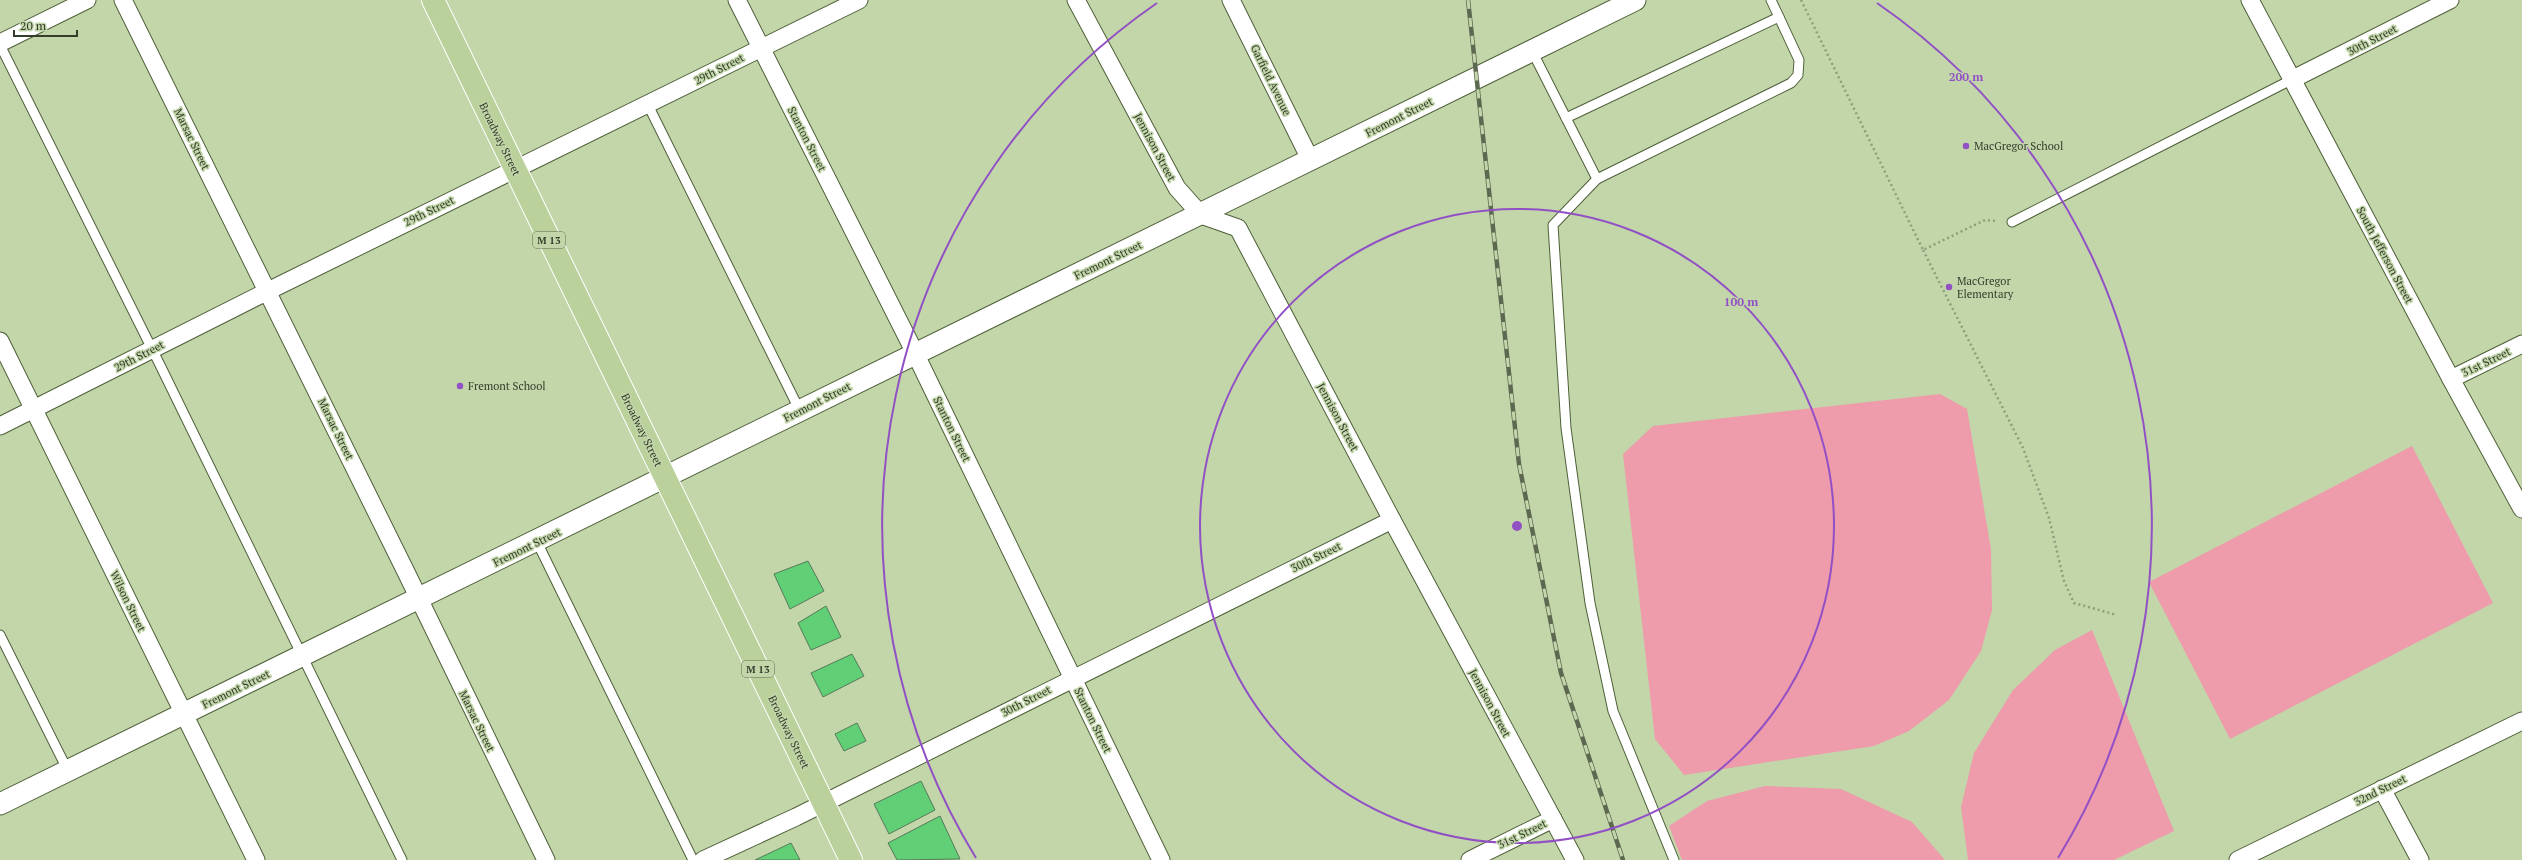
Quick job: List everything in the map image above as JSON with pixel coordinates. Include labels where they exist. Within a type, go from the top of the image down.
[{"type":"main road","name":"Broadway Street","points":[[433,0],[514,170],[666,478],[851,860]]},
{"type":"street","points":[[0,44],[87,0]]},
{"type":"street","name":"Marsac Street","points":[[123,0],[268,290],[546,860]]},
{"type":"street","name":"Stanton Street","points":[[737,0],[915,353],[1161,860]]},
{"type":"street","name":"29th Street","points":[[0,426],[268,290],[648,105],[859,0]]},
{"type":"street","name":"Jennison Street","points":[[1076,0],[1177,188],[1201,215],[1238,228],[1392,520],[1575,860]]},
{"type":"street","name":"Garfield Avenue","points":[[1231,0],[1311,160]]},
{"type":"street","name":"South Jefferson Street","points":[[2250,0],[2450,379],[2522,509]]},
{"type":"street","name":"30th Street","points":[[2293,79],[2450,0]]},
{"type":"street","name":"Fremont Street","points":[[0,804],[537,542],[915,353],[1201,215],[1532,51],[1621,3]]},
{"type":"street","name":"Wilson Street","points":[[0,341],[256,860]]},
{"type":"street","name":"31st Street","points":[[2450,379],[2522,344]]},
{"type":"street","name":"30th Street","points":[[703,860],[823,803],[1392,520]]},
{"type":"street","name":"32nd Street","points":[[2238,860],[2522,721]]},
{"type":"street","points":[[2382,789],[2420,860]]},
{"type":"street","name":"31st Street","points":[[1470,860],[1553,819]]},
{"type":"lane","points":[[1674,860],[1613,711],[1590,603],[1566,428],[1553,226],[1597,179],[1791,83],[1798,75],[1800,67],[1771,0]]},
{"type":"lane","points":[[1566,118],[1779,17]]},
{"type":"lane","points":[[0,44],[152,349],[402,860]]},
{"type":"lane","points":[[1532,51],[1597,179]]},
{"type":"lane","points":[[2012,222],[2293,79]]},
{"type":"lane","points":[[648,105],[800,411]]},
{"type":"lane","points":[[537,542],[693,860]]},
{"type":"lane","points":[[0,635],[68,771]]},
{"type":"path","points":[[1801,0],[2022,448],[2049,518],[2064,580],[2074,603],[2117,615]]},
{"type":"path","points":[[1923,250],[1985,220],[2012,222]]},
{"type":"shaded area","points":[[1940,394],[1967,409],[1991,549],[1992,610],[1981,651],[1949,700],[1909,731],[1874,746],[1684,775],[1655,739],[1623,454],[1653,426]]},
{"type":"shaded area","points":[[2412,446],[2493,603],[2230,739],[2149,582]]},
{"type":"shaded area","points":[[2092,630],[2174,831],[2114,860],[1968,860],[1961,807],[1974,753],[2013,690],[2055,650]]},
{"type":"shaded area","points":[[1765,786],[1841,789],[1912,822],[1945,860],[1682,860],[1669,826],[1707,801]]},
{"type":"building","points":[[808,561],[824,591],[790,609],[774,574]]},
{"type":"building","points":[[826,606],[841,637],[811,650],[798,623]]},
{"type":"building","points":[[852,654],[864,676],[823,697],[811,673]]},
{"type":"building","points":[[857,723],[866,741],[844,751],[835,734]]},
{"type":"building","points":[[921,781],[935,810],[889,834],[874,804]]},
{"type":"building","points":[[940,816],[960,859],[897,860],[888,843]]},
{"type":"building","points":[[791,843],[800,860],[755,860]]},
{"type":"railway","points":[[1468,0],[1519,464],[1561,673],[1623,860]]},
{"type":"place","name":"MacGregor School","points":[[1966,146]]},
{"type":"place","name":"MacGregor Elementary","points":[[1949,287]]},
{"type":"place","name":"Fremont School","points":[[460,386]]}]
